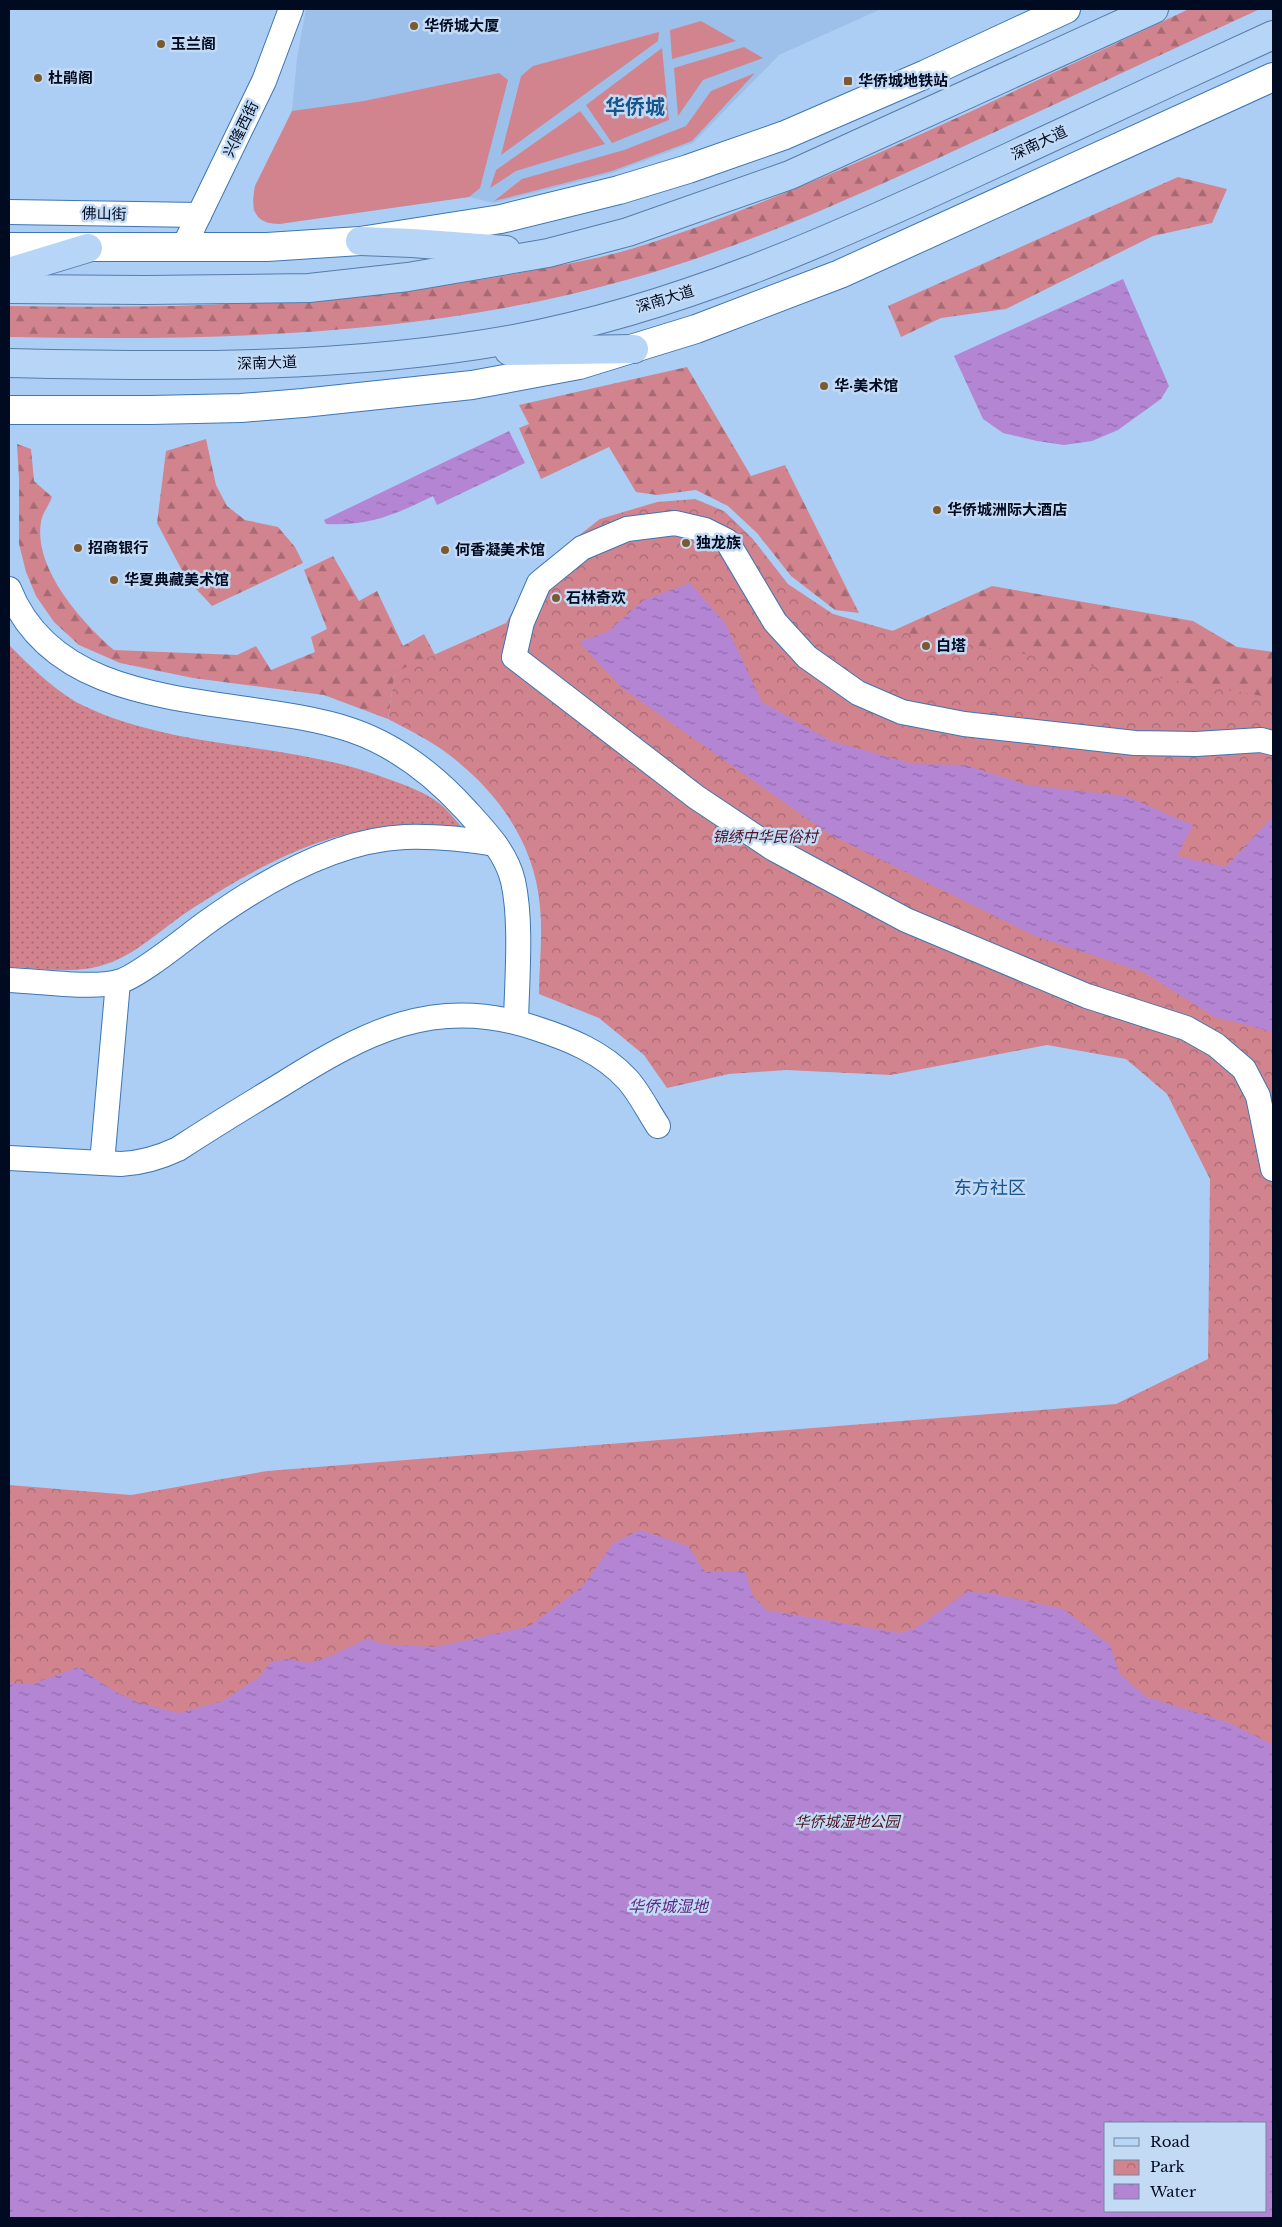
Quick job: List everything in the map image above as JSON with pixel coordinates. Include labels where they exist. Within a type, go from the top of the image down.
[{"type":"main road","points":[[9,247],[267,247],[360,241],[501,219],[561,205],[688,169],[785,135],[926,74],[1066,9]]},
{"type":"main road","points":[[9,289],[309,288],[408,277],[548,253],[628,232],[790,175],[1154,9]]},
{"type":"main road","name":"深南大道","points":[[9,364],[168,367],[304,362],[453,348],[517,338],[591,321],[670,298],[751,271],[863,225],[1273,34]]},
{"type":"main road","points":[[9,410],[241,408],[341,400],[472,386],[579,365],[634,349],[770,302],[840,274],[1273,76]]},
{"type":"main road","points":[[360,241],[548,253]]},
{"type":"main road","points":[[9,272],[88,248]]},
{"type":"main road","points":[[453,348],[526,352],[634,349]]},
{"type":"street","name":"兴隆西街","points":[[184,246],[264,81],[291,9]]},
{"type":"street","name":"佛山街","points":[[9,212],[199,215]]},
{"type":"street","points":[[1273,743],[1261,740],[1196,744],[1135,743],[964,724],[902,712],[858,693],[807,657],[775,622],[727,541],[705,530],[675,523],[627,529],[582,548],[539,583],[522,622],[514,656],[696,797],[774,849],[906,920],[1087,996],[1186,1028],[1216,1045],[1244,1069],[1258,1096],[1273,1169]]},
{"type":"street","points":[[9,589],[24,617],[40,636],[65,660],[92,675],[159,695],[312,718],[353,731],[407,758],[436,780],[460,803],[495,844],[506,862],[517,905],[516,1021]]},
{"type":"street","points":[[9,980],[92,984],[118,982],[141,970],[227,907],[267,883],[303,864],[340,850],[403,837],[451,837],[495,844]]},
{"type":"street","points":[[102,1163],[118,982]]},
{"type":"street","points":[[9,1158],[138,1163],[158,1158],[178,1149],[320,1060],[379,1030],[407,1022],[440,1017],[477,1016],[516,1021],[562,1036],[598,1054],[627,1079],[658,1126]]},
{"type":"shaded area","points":[[306,9],[881,9],[779,55],[693,143],[612,173],[494,203],[469,197],[279,224],[267,223],[259,218],[253,210],[255,186],[292,111],[297,58]]},
{"type":"green space","points":[[1189,9],[1260,9],[849,198],[723,249],[637,277],[560,297],[482,312],[404,323],[325,331],[167,338],[9,337],[9,306],[133,307],[319,299],[380,293],[503,276],[583,261],[631,249],[706,224],[828,175]]},
{"type":"green space","points":[[701,21],[736,41],[672,59],[670,30]]},
{"type":"green space","points":[[659,32],[658,41],[501,155],[521,76],[533,66]]},
{"type":"green space","points":[[744,47],[763,58],[703,80],[678,116],[674,68]]},
{"type":"green space","points":[[662,48],[669,120],[612,143],[586,105]]},
{"type":"green space","points":[[499,73],[508,80],[480,188],[469,197],[279,224],[264,221],[256,213],[253,202],[255,186],[292,111],[364,101]]},
{"type":"green space","points":[[755,73],[692,141],[612,171],[494,201],[522,179],[624,150],[686,126],[711,91]]},
{"type":"green space","points":[[580,111],[605,144],[516,171],[490,188],[496,170]]},
{"type":"green space","points":[[1178,177],[1227,189],[1212,223],[1153,236],[1006,309],[941,318],[901,337],[888,306]]},
{"type":"green space","points":[[687,367],[751,476],[785,465],[859,613],[835,610],[791,576],[757,533],[728,506],[696,490],[657,495],[636,492],[609,447],[541,479],[519,428],[529,424],[519,405]]},
{"type":"green space","points":[[206,439],[216,485],[227,506],[245,520],[278,527],[295,547],[303,563],[212,606],[186,578],[157,523],[166,451]]},
{"type":"green space","points":[[17,444],[31,449],[34,481],[52,497],[41,522],[41,540],[52,576],[75,610],[101,639],[114,650],[237,655],[256,646],[271,670],[315,652],[311,637],[327,629],[304,570],[333,556],[359,601],[377,591],[403,646],[424,634],[435,655],[395,673],[388,719],[324,695],[193,678],[120,663],[79,645],[54,622],[36,596],[26,572],[19,544]]},
{"type":"green space","name":"华侨城湿地公园","points":[[695,499],[724,511],[752,538],[788,584],[833,614],[889,630],[1273,698],[1273,2218],[9,2218],[9,1485],[131,1495],[267,1471],[1116,1404],[1208,1359],[1210,1179],[1167,1094],[1126,1059],[1047,1045],[891,1075],[786,1070],[729,1074],[667,1088],[644,1055],[599,1018],[539,994],[540,907],[537,883],[521,839],[510,819],[496,800],[463,766],[431,742],[388,719],[395,672],[506,623],[537,568],[600,519],[657,502]]},
{"type":"green space","points":[[601,522],[786,586],[831,617],[888,633],[992,586],[1193,621],[1237,647],[1273,652],[1273,811]]},
{"type":"green space","points":[[9,645],[34,670],[72,700],[119,720],[195,739],[312,758],[350,767],[428,795],[442,806],[463,828],[403,825],[367,830],[314,844],[264,866],[216,893],[137,949],[113,962],[78,970],[9,967]]},
{"type":"water","points":[[1123,279],[1169,386],[1161,399],[1118,430],[1092,441],[1064,445],[1003,433],[983,419],[954,356]]},
{"type":"water","points":[[509,431],[525,463],[437,505],[433,496],[394,514],[369,521],[326,524],[324,520]]},
{"type":"water","points":[[690,583],[725,623],[762,702],[831,741],[913,764],[965,765],[1027,785],[1125,796],[1193,825],[1177,856],[1226,867],[1273,816],[1273,1032],[1215,1017],[1143,972],[1035,936],[829,834],[622,688],[579,642],[607,632],[644,600]]},
{"type":"water","name":"华侨城湿地","points":[[640,1530],[688,1546],[705,1572],[745,1571],[753,1596],[766,1610],[899,1633],[914,1629],[967,1592],[990,1593],[1063,1609],[1110,1645],[1120,1674],[1146,1697],[1227,1722],[1273,1745],[1273,2218],[9,2218],[9,1684],[33,1684],[78,1667],[114,1691],[139,1703],[179,1713],[223,1701],[258,1678],[271,1662],[287,1659],[309,1663],[331,1656],[368,1638],[379,1643],[393,1645],[436,1647],[530,1626],[583,1586],[613,1543]]},
{"type":"place","name":"华侨城大厦","points":[[414,26]]},
{"type":"place","name":"玉兰阁","points":[[161,44]]},
{"type":"place","name":"杜鹃阁","points":[[38,78]]},
{"type":"place","name":"华侨城地铁站","points":[[848,81]]},
{"type":"place","name":"华·美术馆","points":[[824,386]]},
{"type":"place","name":"华侨城洲际大酒店","points":[[937,510]]},
{"type":"place","name":"独龙族","points":[[686,543]]},
{"type":"place","name":"招商银行","points":[[78,548]]},
{"type":"place","name":"何香凝美术馆","points":[[445,550]]},
{"type":"place","name":"华夏典藏美术馆","points":[[114,580]]},
{"type":"place","name":"石林奇欢","points":[[556,598]]},
{"type":"place","name":"白塔","points":[[926,646]]},
{"type":"district","name":"华侨城","points":[[635,107]]},
{"type":"district","name":"东方社区","points":[[990,1188]]},
{"type":"park label","name":"锦绣中华民俗村","points":[[765,837]]}]
